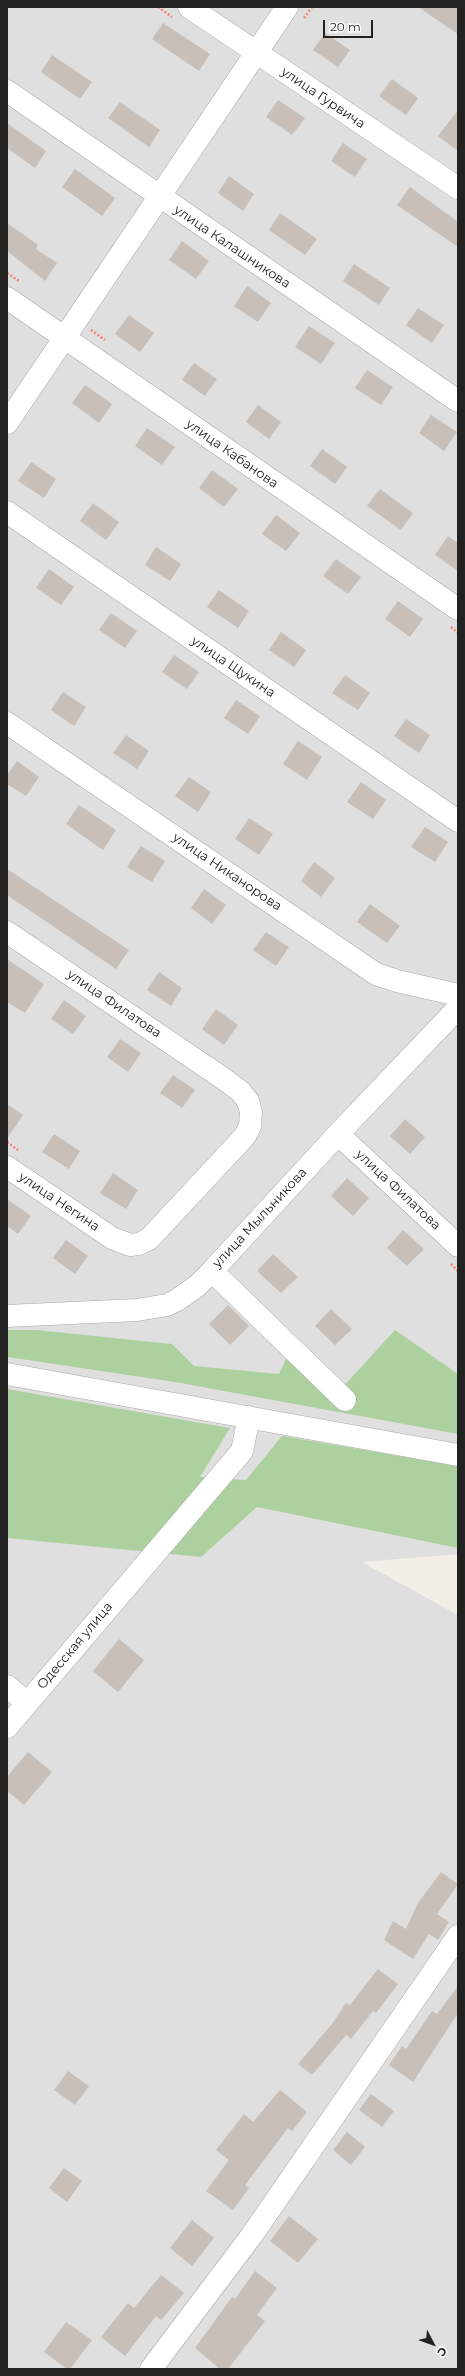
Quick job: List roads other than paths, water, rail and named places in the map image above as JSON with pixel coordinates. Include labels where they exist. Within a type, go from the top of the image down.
[{"type":"street","name":"улица Гурвича","points":[[189,7],[458,188]]},
{"type":"street","points":[[7,423],[255,52],[287,7]]},
{"type":"street","name":"улица Калашникова","points":[[7,90],[159,197],[458,402]]},
{"type":"street","name":"улица Кабанова","points":[[7,298],[458,609]]},
{"type":"street","name":"улица Щукина","points":[[7,512],[458,821]]},
{"type":"street","name":"улица Никанорова","points":[[7,723],[376,974],[397,981],[458,995]]},
{"type":"street","name":"улица Филатова","points":[[7,932],[221,1077],[240,1091],[248,1101],[251,1112],[250,1126],[245,1136],[149,1239],[130,1245],[112,1238]]},
{"type":"street","name":"улица Мыльникова","points":[[7,1316],[137,1310],[167,1305],[197,1286],[338,1134],[458,1008]]},
{"type":"street","name":"улица Филатова","points":[[338,1134],[458,1246]]},
{"type":"street","name":"улица Негина","points":[[7,1167],[112,1238]]},
{"type":"street","points":[[212,1271],[345,1400]]},
{"type":"street","points":[[7,1374],[458,1455]]},
{"type":"street","name":"Одесская улица","points":[[7,1727],[242,1451],[249,1417]]},
{"type":"street","points":[[7,1686],[28,1703]]},
{"type":"street","points":[[151,2369],[252,2235],[458,1936]]}]
